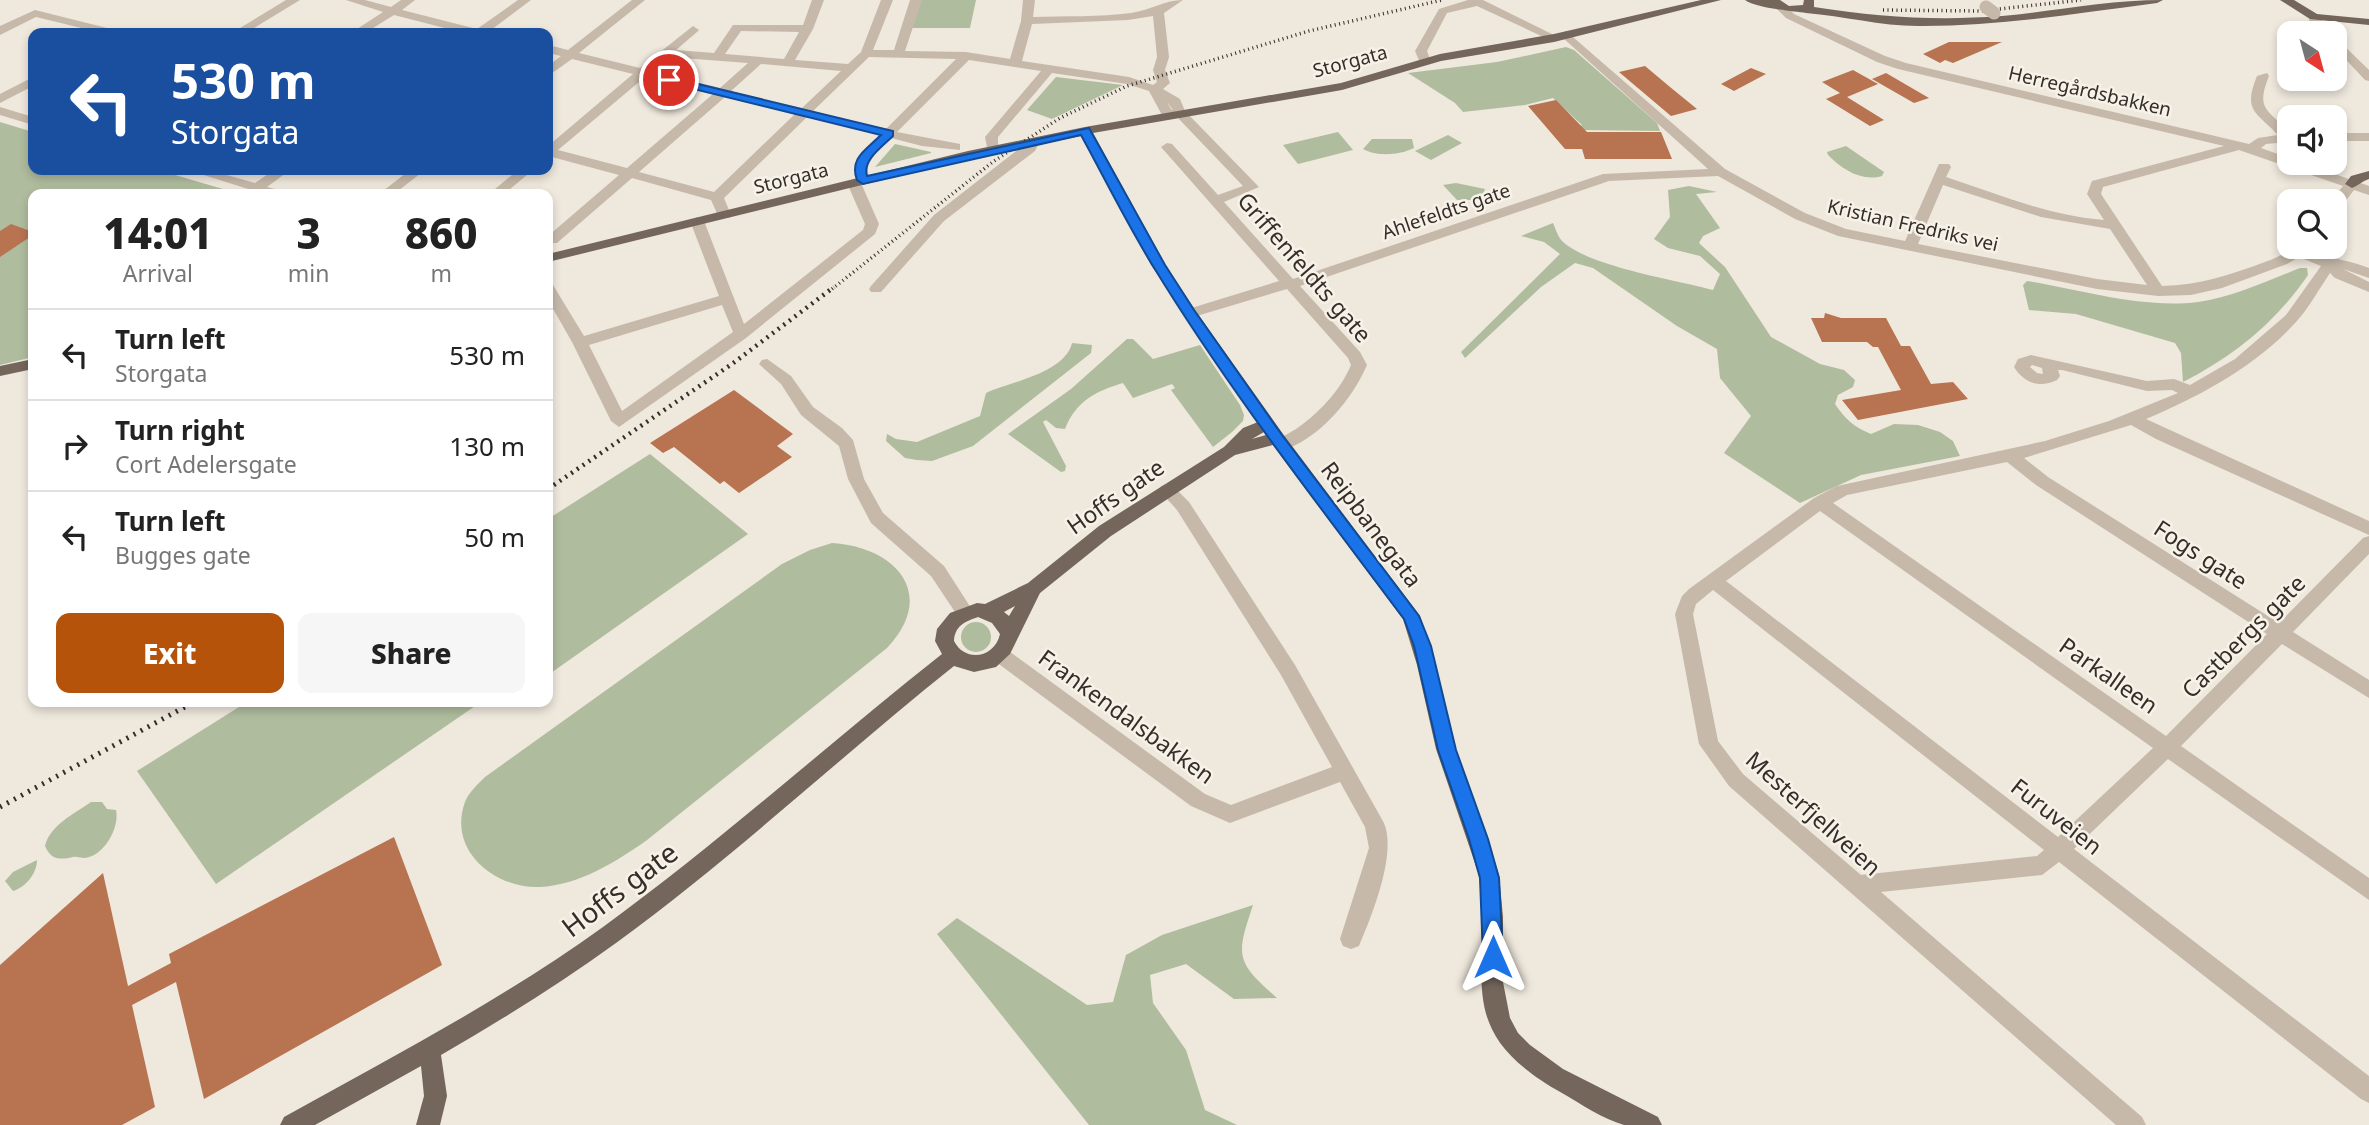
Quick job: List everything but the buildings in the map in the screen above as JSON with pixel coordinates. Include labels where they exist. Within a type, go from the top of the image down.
[{"type":"main road","name":"Storgata","points":[[553,257],[993,149],[1176,113],[1342,86],[1425,62],[1480,57],[1712,1],[1729,0]]},
{"type":"main road","points":[[1751,0],[1777,4]]},
{"type":"main road","points":[[1805,8],[1898,23],[1957,22],[2042,15],[2157,0]]},
{"type":"main road","points":[[2286,0],[2314,17],[2369,22]]},
{"type":"main road","name":"Reipbanegata","points":[[1085,131],[1158,265],[1190,313],[1275,436],[1411,616],[1422,646],[1447,750],[1479,839],[1489,878],[1493,913],[1493,1002],[1500,1026],[1513,1044],[1535,1065],[1650,1125]]},
{"type":"main road","points":[[2352,184],[2356,179],[2369,175]]},
{"type":"main road","points":[[0,372],[28,366]]},
{"type":"main road","name":"Hoffs gate","points":[[989,611],[1034,589],[1105,531],[1230,451],[1275,436]]},
{"type":"main road","name":"Hoffs gate","points":[[1009,634],[1034,589]]},
{"type":"main road","points":[[989,611],[999,616],[1006,624],[1009,634],[1007,644],[999,654],[975,663],[952,657],[945,649],[943,639],[946,628],[965,613],[989,611]]},
{"type":"main road","name":"Hoffs gate","points":[[292,1125],[551,975],[610,935],[681,882],[952,657]]},
{"type":"main road","points":[[428,1048],[438,1097],[428,1125]]},
{"type":"street","points":[[246,28],[294,0]]},
{"type":"street","points":[[352,0],[459,28]]},
{"type":"street","points":[[365,28],[410,0]]},
{"type":"street","points":[[486,28],[526,0]]},
{"type":"street","points":[[553,68],[639,0]]},
{"type":"street","points":[[787,64],[807,29],[818,0]]},
{"type":"street","points":[[717,197],[806,114],[866,53],[887,0]]},
{"type":"street","points":[[899,52],[916,0]]},
{"type":"street","points":[[1015,63],[1027,21],[1029,0]]},
{"type":"street","points":[[1975,0],[1992,12]]},
{"type":"street","points":[[1027,21],[1158,12],[1174,1]]},
{"type":"street","points":[[1425,62],[1421,51],[1443,11],[1477,1]]},
{"type":"street","name":"Kristian Fredriks vei","points":[[1477,1],[1560,36],[1720,172],[1825,226],[1910,247],[2097,284],[2158,291],[2205,288],[2278,259]]},
{"type":"street","name":"Herregårdsbakken","points":[[1777,4],[1790,16],[1805,8],[1881,60],[1964,82],[2245,147],[2277,158]]},
{"type":"street","points":[[1148,87],[1164,83],[1160,70],[1163,57],[1158,12]]},
{"type":"street","points":[[0,31],[35,13],[95,28]]},
{"type":"street","points":[[2314,17],[2315,21]]},
{"type":"street","points":[[717,58],[737,27],[807,29]]},
{"type":"street","points":[[553,147],[693,30]]},
{"type":"street","points":[[2347,49],[2361,51]]},
{"type":"street","points":[[2347,50],[2369,77]]},
{"type":"street","points":[[553,51],[806,114],[955,147]]},
{"type":"street","points":[[667,53],[851,68]]},
{"type":"street","points":[[866,53],[966,56],[1050,68],[1148,87],[1176,102],[1176,113],[1252,187],[1217,201]]},
{"type":"street","points":[[553,296],[580,342],[619,421],[741,334],[870,231],[872,223],[858,181],[861,161],[966,56]]},
{"type":"street","points":[[553,239],[757,62]]},
{"type":"street","points":[[993,149],[990,137],[1050,68]]},
{"type":"street","points":[[2263,76],[2255,96],[2256,105],[2277,127]]},
{"type":"street","points":[[0,99],[28,84]]},
{"type":"street","points":[[0,111],[28,119]]},
{"type":"street","points":[[2347,137],[2369,136]]},
{"type":"street","points":[[2158,291],[2094,194],[2097,184],[2277,139]]},
{"type":"street","points":[[876,289],[939,218],[1030,148],[1034,141]]},
{"type":"street","name":"Griffenfeldts gate","points":[[1167,147],[1292,284],[1359,365],[1343,393],[1301,435],[1275,436]]},
{"type":"street","points":[[553,152],[717,197]]},
{"type":"street","name":"Ahlefeldts gate","points":[[1190,313],[1275,286],[1292,284],[1608,177],[1720,172]]},
{"type":"street","points":[[1910,247],[1941,173],[2045,213],[2098,225],[2113,225]]},
{"type":"street","points":[[212,175],[260,189]]},
{"type":"street","points":[[256,188],[276,175]]},
{"type":"street","points":[[393,189],[411,175]]},
{"type":"street","points":[[502,189],[520,175]]},
{"type":"street","name":"Herregårdsbakken","points":[[2328,175],[2369,191]]},
{"type":"street","points":[[2347,190],[2352,184]]},
{"type":"street","points":[[717,197],[724,215]]},
{"type":"street","points":[[697,221],[741,334]]},
{"type":"street","points":[[2320,259],[2340,275],[2369,287]]},
{"type":"street","points":[[2329,264],[2348,265],[2369,273]]},
{"type":"street","name":"Mesterfjellveien","points":[[2134,1125],[1736,780],[1709,744],[1684,614],[1688,601],[1820,502],[1843,490],[2010,456],[2132,418],[2190,392],[2250,355],[2277,332],[2301,308],[2329,264]]},
{"type":"street","points":[[580,342],[727,299]]},
{"type":"street","points":[[767,364],[786,380],[807,411],[848,444],[856,480],[866,496],[869,508],[877,518],[936,567],[947,580],[965,613]]},
{"type":"street","points":[[2048,365],[2062,365],[2147,386],[2174,384],[2190,392]]},
{"type":"street","points":[[2132,418],[2162,435],[2369,528]]},
{"type":"street","name":"Fogs gate","points":[[2010,456],[2042,481],[2369,690]]},
{"type":"street","points":[[1167,490],[1183,506],[1271,642],[1346,771],[1380,839],[1379,855],[1351,939]]},
{"type":"street","name":"Parkalleen","points":[[1820,502],[2369,890]]},
{"type":"street","name":"Castbergs gate","points":[[1857,885],[2042,865],[2167,747],[2369,543]]},
{"type":"street","name":"Furuveien","points":[[1714,581],[2369,1091]]},
{"type":"street","name":"Frankendalsbakken","points":[[999,654],[1198,800],[1230,814],[1346,771]]},
{"type":"green space","points":[[920,0],[976,0],[970,28],[910,28]]},
{"type":"green space","points":[[1566,47],[1574,50],[1657,123],[1660,131],[1582,130],[1578,127],[1582,125],[1553,98],[1525,105],[1463,112],[1455,103],[1408,73],[1497,62]]},
{"type":"green space","points":[[1056,77],[1123,85],[1052,119],[1027,110]]},
{"type":"green space","points":[[0,122],[28,130],[28,175],[175,175],[223,189],[28,189],[28,358],[0,365]]},
{"type":"green space","points":[[1338,132],[1353,150],[1298,164],[1283,145]]},
{"type":"green space","points":[[1448,135],[1462,143],[1431,160],[1415,151]]},
{"type":"green space","points":[[1372,139],[1412,139],[1414,148],[1388,154],[1363,149]]},
{"type":"green space","points":[[895,144],[931,152],[931,153],[875,167]]},
{"type":"green space","points":[[1846,146],[1884,172],[1882,176],[1859,176],[1839,165],[1828,155],[1827,152]]},
{"type":"green space","points":[[1456,183],[1485,189],[1481,200],[1457,200],[1443,185]]},
{"type":"green space","points":[[1689,186],[1717,192],[1696,194],[1720,228],[1703,236],[1699,243],[1725,267],[1771,337],[1820,364],[1844,370],[1855,380],[1853,387],[1838,395],[1835,404],[1846,418],[1871,434],[1894,424],[1918,425],[1940,432],[1953,441],[1960,456],[1861,475],[1800,503],[1724,453],[1751,416],[1720,378],[1717,349],[1677,326],[1593,268],[1575,263],[1541,287],[1465,358],[1461,352],[1560,254],[1544,242],[1521,236],[1553,223],[1563,242],[1593,259],[1713,290],[1720,274],[1700,256],[1668,248],[1654,239],[1670,217],[1668,190]]},
{"type":"green space","points":[[2300,268],[2307,268],[2308,275],[2268,323],[2220,361],[2183,382],[2181,353],[2175,343],[2076,314],[2029,310],[2023,285],[2027,281],[2134,301],[2198,302],[2250,288]]},
{"type":"green space","points":[[1127,339],[1133,339],[1153,359],[1200,345],[1240,405],[1243,421],[1213,447],[1171,390],[1175,388],[1172,384],[1133,398],[1123,383],[1088,398],[1075,411],[1065,429],[1056,428],[1046,420],[1043,422],[1066,466],[1065,471],[1061,472],[1008,434],[1071,389]]},
{"type":"green space","points":[[1072,343],[1092,345],[1091,353],[973,446],[932,461],[905,458],[886,441],[887,434],[896,439],[917,442],[980,416],[986,393],[1048,369],[1059,362]]},
{"type":"green space","points":[[650,454],[748,534],[553,671],[553,516]]},
{"type":"green space","points":[[832,543],[855,546],[875,554],[891,564],[903,577],[909,592],[909,609],[902,628],[887,648],[647,840],[610,864],[569,882],[540,887],[507,881],[479,864],[469,851],[461,820],[467,798],[485,777],[782,564]]},
{"type":"green space","points":[[976,622],[987,626],[991,637],[987,648],[976,652],[965,648],[961,637],[965,626]]},
{"type":"green space","points":[[239,707],[474,707],[216,884],[137,771]]},
{"type":"green space","points":[[91,802],[102,802],[107,809],[116,810],[116,825],[109,840],[98,852],[84,858],[60,859],[53,856],[45,846],[52,832]]},
{"type":"green space","points":[[37,860],[30,879],[13,891],[5,881],[13,872]]},
{"type":"green space","points":[[1253,905],[1244,936],[1243,957],[1253,975],[1277,998],[1234,999],[1186,964],[1150,975],[1153,1003],[1186,1050],[1205,1110],[1237,1125],[1089,1125],[937,934],[957,918],[1087,1005],[1113,1002],[1126,955],[1162,935]]},
{"type":"railway","points":[[832,289],[994,161],[1060,118],[1127,86],[1309,31],[1442,0]]},
{"type":"railway","points":[[1883,10],[1981,11],[2081,0]]},
{"type":"railway","points":[[553,486],[732,364],[834,287]]},
{"type":"railway","points":[[0,807],[185,707]]},
{"type":"route","points":[[669,80],[889,133],[861,161],[859,169],[863,180],[1085,131],[1125,208],[1190,313],[1277,438],[1411,616],[1422,646],[1447,750],[1479,839],[1489,878],[1493,913],[1493,957]]}]
